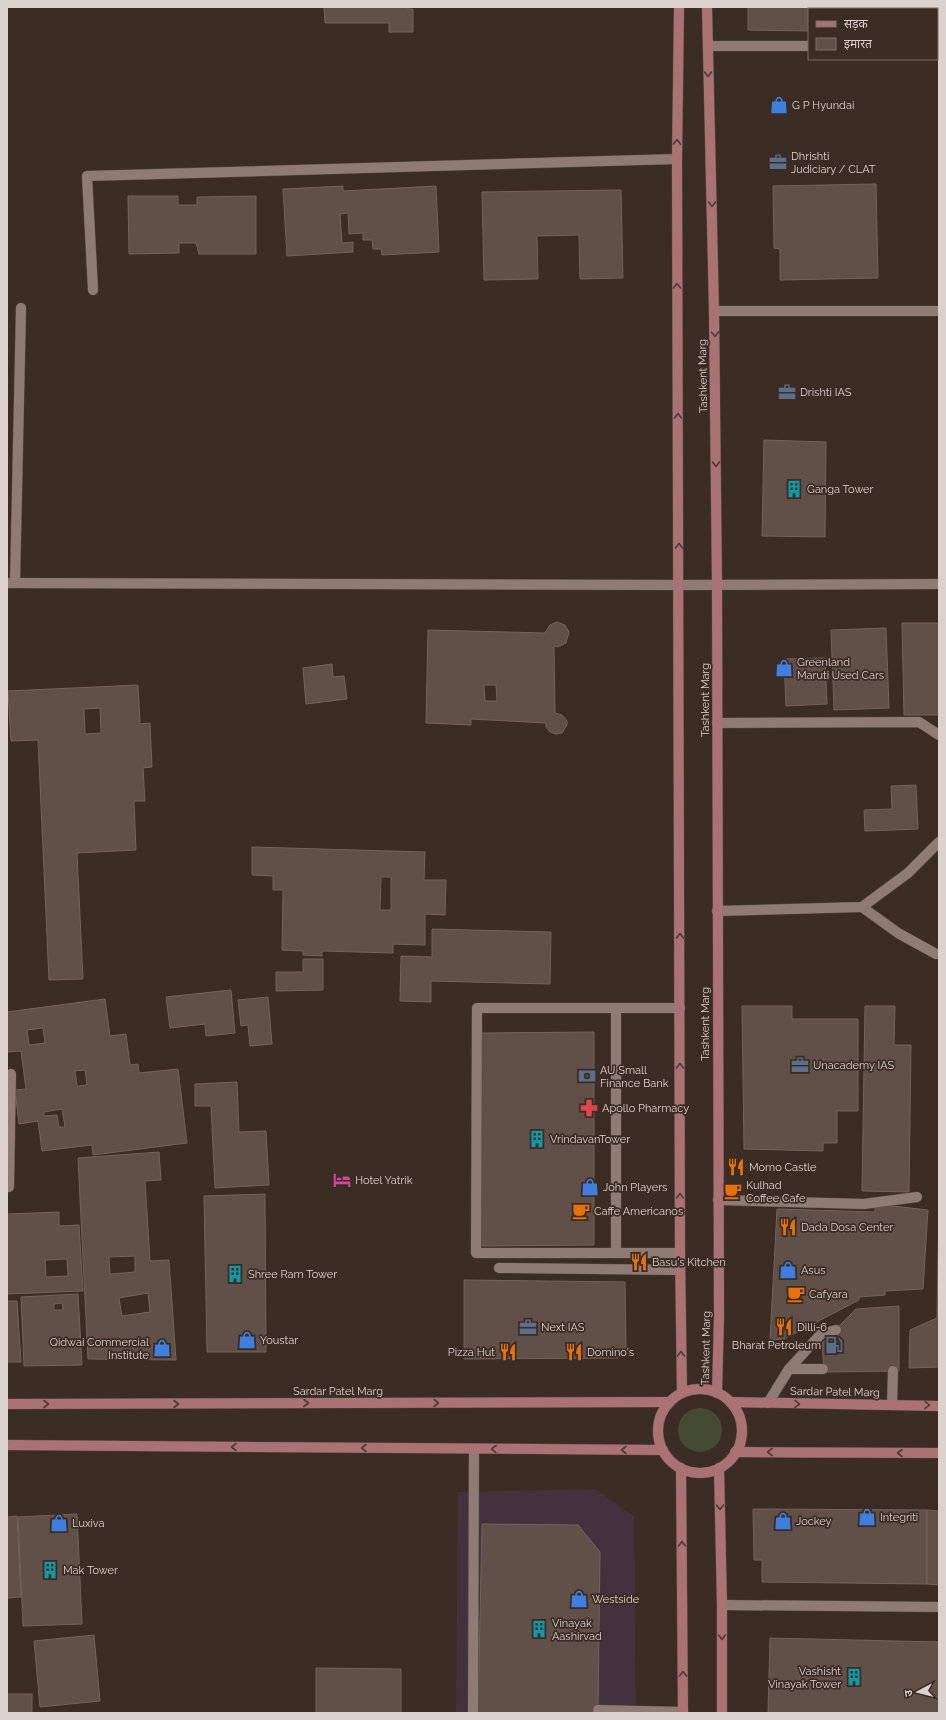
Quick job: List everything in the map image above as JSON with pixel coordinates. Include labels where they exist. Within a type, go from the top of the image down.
[{"type":"street","points":[[679,7],[677,159],[680,1270],[682,1393]]},
{"type":"street","name":"Tashkent Marg","points":[[707,7],[714,310],[717,585],[719,1317],[717,1393]]},
{"type":"street","points":[[708,46],[808,46]]},
{"type":"street","points":[[93,290],[87,176],[677,159]]},
{"type":"street","points":[[22,308],[12,506],[11,583],[679,585],[939,584]]},
{"type":"street","points":[[714,310],[939,311]]},
{"type":"street","points":[[717,723],[919,722],[939,735]]},
{"type":"street","points":[[717,911],[862,907],[908,873],[939,842]]},
{"type":"street","points":[[862,907],[898,933],[936,954],[939,954]]},
{"type":"street","points":[[680,1008],[477,1008],[476,1229],[476,1253],[680,1253]]},
{"type":"street","points":[[616,1008],[616,1253]]},
{"type":"street","points":[[7,1187],[9,1187],[11,1074]]},
{"type":"street","points":[[718,1200],[864,1204],[917,1197]]},
{"type":"street","points":[[499,1268],[680,1270]]},
{"type":"street","points":[[768,1403],[789,1369],[821,1334],[836,1330]]},
{"type":"street","points":[[789,1369],[823,1369]]},
{"type":"street","points":[[892,1405],[893,1371]]},
{"type":"street","points":[[695,1389],[710,1390],[717,1393],[723,1396],[734,1406],[740,1418],[742,1433],[739,1447],[731,1459],[719,1468],[707,1472],[694,1472],[681,1468],[671,1461],[663,1450],[659,1438],[658,1425],[663,1412],[670,1402],[682,1393],[695,1389]]},
{"type":"street","name":"Sardar Patel Marg","points":[[7,1404],[670,1402]]},
{"type":"street","name":"Sardar Patel Marg","points":[[730,1402],[939,1406]]},
{"type":"street","points":[[7,1445],[663,1450]]},
{"type":"street","points":[[473,1713],[474,1448]]},
{"type":"street","points":[[735,1452],[939,1454]]},
{"type":"street","points":[[598,1710],[683,1712],[681,1468]]},
{"type":"street","points":[[719,1468],[722,1605],[722,1713]]},
{"type":"street","points":[[722,1605],[939,1607]]},
{"type":"shaded area","points":[[595,1489],[634,1516],[636,1713],[456,1713],[458,1492]]},
{"type":"green space","points":[[700,1408],[712,1412],[718,1418],[722,1430],[718,1442],[712,1448],[700,1452],[688,1448],[682,1442],[678,1430],[682,1418],[688,1412]]},
{"type":"building","points":[[324,7],[408,7],[408,9],[413,9],[413,32],[389,32],[389,23],[325,23]]},
{"type":"building","points":[[748,7],[813,7],[808,8],[808,31],[748,30]]},
{"type":"building","points":[[822,7],[899,7],[899,8]]},
{"type":"building","points":[[939,7],[939,13],[938,8],[905,8]]},
{"type":"building","points":[[876,184],[878,278],[780,280],[780,249],[774,248],[773,186]]},
{"type":"building","points":[[343,186],[343,191],[436,186],[439,252],[382,255],[381,249],[373,249],[372,240],[363,240],[363,233],[349,234],[348,213],[340,214],[342,243],[353,242],[353,252],[287,256],[283,189]]},
{"type":"building","points":[[621,190],[623,278],[580,279],[579,235],[537,236],[538,279],[484,280],[482,192]]},
{"type":"building","points":[[128,196],[178,196],[178,205],[197,205],[197,197],[256,196],[256,254],[199,254],[196,243],[179,243],[179,253],[129,254]]},
{"type":"building","name":"Ganga Tower","points":[[764,440],[826,442],[825,537],[762,536]]},
{"type":"building","points":[[557,622],[565,625],[569,632],[566,643],[558,647],[554,646],[555,713],[562,715],[567,721],[567,725],[562,733],[556,734],[550,732],[546,727],[546,723],[471,719],[471,725],[426,723],[428,630],[545,633],[550,625]],"holes":[[[484,685],[496,685],[497,701],[485,701]]]},
{"type":"building","points":[[902,623],[939,623],[939,715],[904,715]]},
{"type":"building","points":[[886,628],[889,708],[834,710],[831,630]]},
{"type":"building","points":[[825,658],[827,704],[786,706],[784,659]]},
{"type":"building","points":[[332,664],[333,677],[344,676],[347,699],[306,704],[303,668]]},
{"type":"building","points":[[138,685],[140,724],[150,723],[152,767],[143,768],[145,801],[134,801],[136,850],[77,853],[83,979],[49,980],[38,740],[11,741],[8,691]],"holes":[[[100,708],[101,733],[85,734],[84,709]]]},
{"type":"building","points":[[916,785],[918,829],[865,831],[864,810],[892,809],[891,786]]},
{"type":"building","points":[[252,847],[425,852],[424,880],[446,880],[445,915],[425,914],[425,945],[393,944],[393,953],[322,951],[322,956],[303,955],[303,951],[282,950],[283,890],[273,890],[273,876],[252,875]],"holes":[[[381,877],[391,877],[391,910],[380,910]]]},
{"type":"building","points":[[432,929],[551,932],[550,984],[431,981],[431,1002],[400,1001],[401,956],[432,957]]},
{"type":"building","points":[[303,959],[323,959],[323,990],[276,991],[276,972],[303,972]]},
{"type":"building","points":[[231,990],[235,1033],[206,1036],[205,1024],[170,1028],[166,997]]},
{"type":"building","points":[[268,997],[272,1044],[250,1046],[248,1025],[241,1026],[238,1000]]},
{"type":"building","points":[[105,999],[110,1036],[126,1034],[130,1065],[138,1064],[139,1073],[178,1069],[187,1143],[93,1155],[92,1145],[42,1151],[38,1121],[19,1124],[15,1090],[26,1089],[21,1051],[7,1052],[7,1012]],"holes":[[[43,1028],[45,1043],[29,1045],[27,1030]],[[85,1070],[87,1085],[77,1086],[75,1071]],[[62,1109],[65,1127],[59,1127],[57,1115],[44,1116],[44,1112]]]},
{"type":"building","points":[[742,1006],[792,1006],[792,1019],[858,1019],[858,1111],[837,1111],[837,1143],[823,1143],[823,1151],[744,1149]]},
{"type":"building","points":[[865,1006],[895,1006],[894,1045],[911,1045],[909,1192],[862,1191]]},
{"type":"building","name":"VrindavanTower","points":[[594,1032],[594,1245],[481,1246],[479,1033]]},
{"type":"building","points":[[237,1082],[239,1132],[266,1131],[269,1185],[215,1188],[211,1106],[195,1106],[195,1084]]},
{"type":"building","points":[[159,1152],[161,1180],[145,1181],[150,1261],[169,1260],[176,1360],[88,1359],[78,1158]],"holes":[[[135,1256],[135,1272],[110,1274],[109,1257]],[[148,1293],[150,1312],[122,1316],[119,1298]]]},
{"type":"building","name":"Shree Ram Tower","points":[[265,1194],[266,1352],[207,1352],[204,1196]]},
{"type":"building","points":[[875,1204],[928,1210],[923,1289],[885,1291],[885,1295],[859,1297],[859,1300],[784,1339],[770,1340],[777,1209],[875,1212]]},
{"type":"building","points":[[939,1207],[939,1367],[909,1368],[910,1330],[937,1318]]},
{"type":"building","points":[[59,1212],[59,1226],[79,1225],[83,1291],[7,1294],[7,1214]],"holes":[[[67,1259],[68,1276],[46,1277],[45,1260]]]},
{"type":"building","points":[[464,1280],[625,1282],[626,1347],[618,1358],[464,1359]]},
{"type":"building","points":[[78,1294],[82,1365],[24,1366],[21,1297]],"holes":[[[62,1303],[63,1310],[54,1310],[54,1304]]]},
{"type":"building","points":[[7,1301],[17,1301],[21,1362],[7,1362]]},
{"type":"building","points":[[899,1306],[899,1371],[824,1372],[822,1343],[856,1309]]},
{"type":"building","points":[[753,1509],[927,1510],[927,1584],[762,1582],[762,1560],[754,1560]]},
{"type":"building","points":[[927,1510],[939,1511],[939,1585],[927,1584]]},
{"type":"building","name":"Mak Tower","points":[[77,1514],[82,1624],[23,1626],[18,1517]]},
{"type":"building","points":[[17,1516],[21,1597],[7,1598],[7,1517]]},
{"type":"building","name":"Vinayak Aashirvad","points":[[482,1524],[578,1525],[600,1552],[598,1713],[478,1713]]},
{"type":"building","points":[[94,1635],[100,1701],[40,1707],[34,1641]]},
{"type":"building","name":"Vashisht Vinayak Tower","points":[[770,1638],[939,1642],[939,1713],[768,1713]]},
{"type":"building","points":[[316,1668],[401,1669],[401,1713],[316,1713]]},
{"type":"building","points":[[7,1694],[32,1694],[32,1713],[7,1713]]},
{"type":"place","name":"G P Hyundai","points":[[779,105]]},
{"type":"place","name":"Dhrishti Judiciary / CLAT","points":[[778,162]]},
{"type":"place","name":"Drishti IAS","points":[[787,392]]},
{"type":"place","name":"Ganga Tower","points":[[794,489]]},
{"type":"place","name":"Greenland Maruti Used Cars","points":[[784,668]]},
{"type":"place","name":"Unacademy IAS","points":[[800,1065]]},
{"type":"place","name":"AU Small Finance Bank","points":[[587,1076]]},
{"type":"place","name":"Apollo Pharmacy","points":[[589,1108]]},
{"type":"place","name":"VrindavanTower","points":[[537,1139]]},
{"type":"place","name":"Momo Castle","points":[[736,1167]]},
{"type":"place","name":"Hotel Yatrik","points":[[342,1180]]},
{"type":"place","name":"John Players","points":[[590,1187]]},
{"type":"place","name":"Kulhad Coffee Cafe","points":[[733,1191]]},
{"type":"place","name":"Caffe Americanos","points":[[581,1211]]},
{"type":"place","name":"Dada Dosa Center","points":[[788,1227]]},
{"type":"place","name":"Basu's Kitchen","points":[[639,1262]]},
{"type":"place","name":"Asus","points":[[788,1270]]},
{"type":"place","name":"Shree Ram Tower","points":[[235,1274]]},
{"type":"place","name":"Cafyara","points":[[796,1294]]},
{"type":"place","name":"Next IAS","points":[[528,1327]]},
{"type":"place","name":"Dilli-6","points":[[784,1327]]},
{"type":"place","name":"Youstar","points":[[247,1340]]},
{"type":"place","name":"Bharat Petroleum","points":[[834,1345]]},
{"type":"place","name":"Qidwai Commercial Institute","points":[[162,1348]]},
{"type":"place","name":"Pizza Hut","points":[[508,1352]]},
{"type":"place","name":"Domino's","points":[[574,1352]]},
{"type":"place","name":"Integriti","points":[[867,1517]]},
{"type":"place","name":"Jockey","points":[[783,1521]]},
{"type":"place","name":"Luxiva","points":[[59,1523]]},
{"type":"place","name":"Mak Tower","points":[[50,1570]]},
{"type":"place","name":"Westside","points":[[579,1599]]},
{"type":"place","name":"Vinayak Aashirvad","points":[[539,1629]]},
{"type":"place","name":"Vashisht Vinayak Tower","points":[[854,1677]]}]
